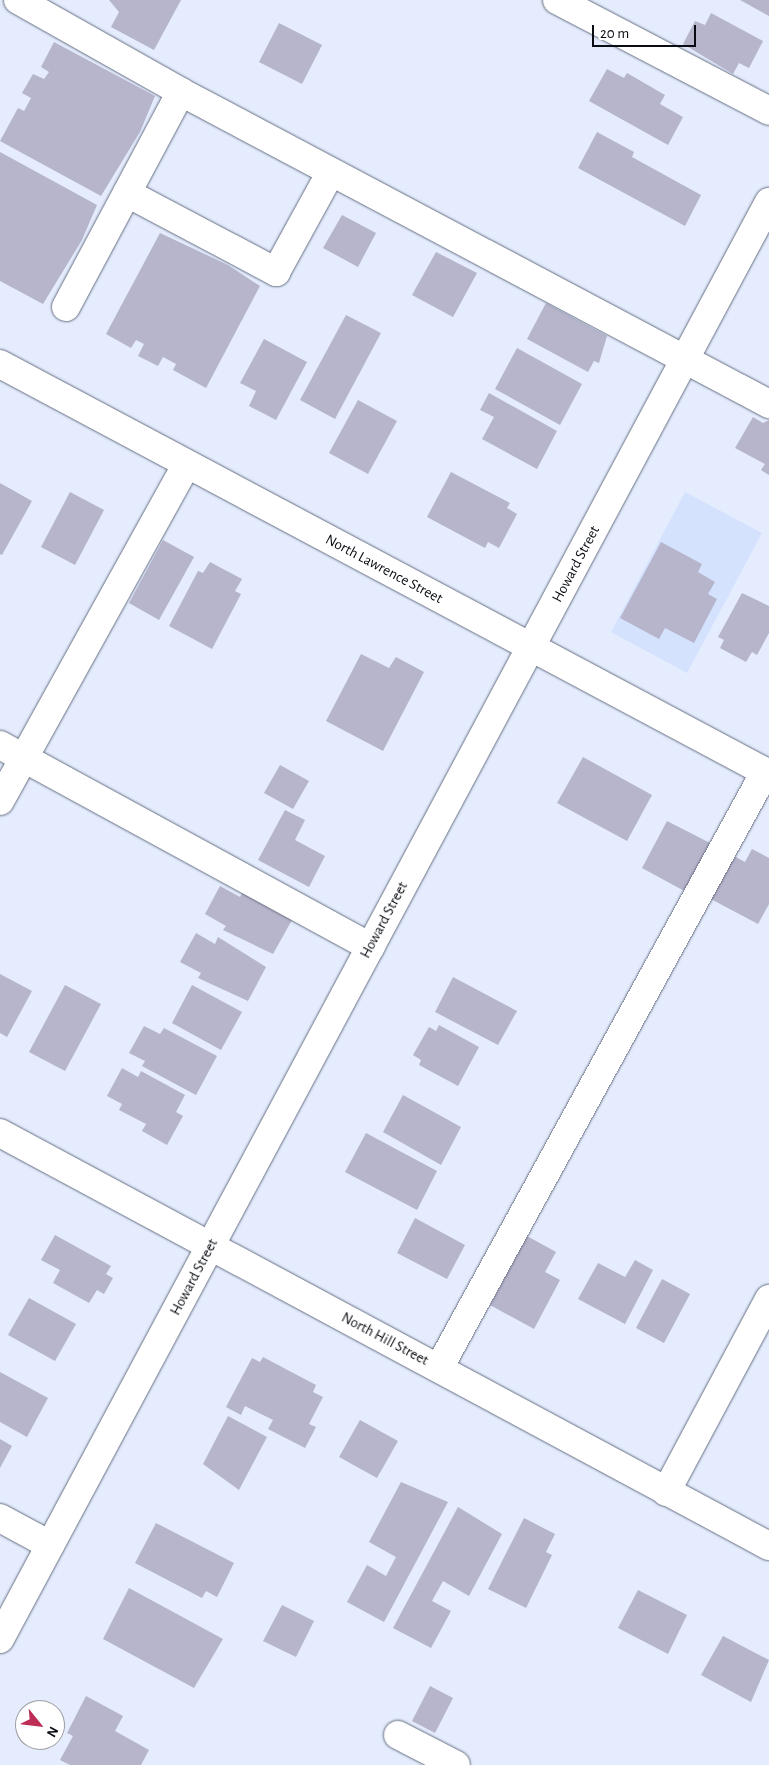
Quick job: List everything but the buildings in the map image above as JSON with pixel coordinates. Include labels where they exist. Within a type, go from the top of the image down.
[{"type":"street","points":[[18,0],[181,92],[769,404]]},
{"type":"street","points":[[557,0],[769,111]]},
{"type":"street","points":[[66,307],[181,92]]},
{"type":"street","points":[[127,193],[276,272],[331,172]]},
{"type":"street","name":"Howard Street","points":[[0,1639],[769,202]]},
{"type":"street","name":"North Lawrence Street","points":[[0,364],[767,773]]},
{"type":"street","points":[[0,801],[11,751],[187,464]]},
{"type":"street","points":[[11,751],[370,946]]},
{"type":"street","points":[[439,1368],[767,773]]},
{"type":"street","name":"North Hill Street","points":[[0,1133],[769,1546]]},
{"type":"street","points":[[666,1492],[769,1299]]},
{"type":"street","points":[[0,1518],[50,1545]]},
{"type":"street","points":[[398,1735],[456,1765]]},
{"type":"shaded area","points":[[685,492],[762,533],[687,673],[611,632]]}]
